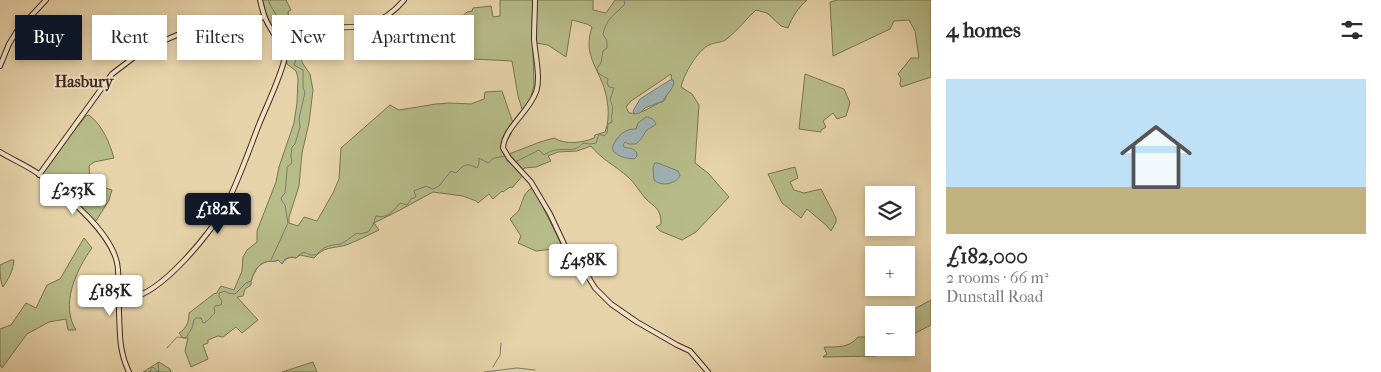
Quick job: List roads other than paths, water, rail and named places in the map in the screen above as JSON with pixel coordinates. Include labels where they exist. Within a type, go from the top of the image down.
[{"type":"street","points":[[0,66],[9,44],[17,31],[46,0]]},
{"type":"street","points":[[260,0],[264,17],[272,30]]},
{"type":"street","points":[[344,28],[370,24],[381,20],[392,13],[404,0]]},
{"type":"street","points":[[535,0],[536,91],[530,103],[509,132],[503,146],[509,158],[533,184],[566,248],[584,270],[595,288],[611,304],[637,322],[690,351],[708,372]]},
{"type":"street","points":[[39,175],[112,74],[137,55],[177,35],[264,17]]},
{"type":"street","points":[[119,298],[129,299],[158,284],[187,257],[214,225],[226,206],[284,60]]},
{"type":"street","points":[[0,152],[39,175],[65,196],[96,225],[108,241],[118,264],[120,342],[122,354],[129,372]]},
{"type":"waterway","points":[[268,0],[276,15]]},
{"type":"waterway","points":[[515,162],[539,150],[544,155],[554,150],[574,149],[583,143],[596,143],[599,134],[604,136],[607,133],[608,124],[612,122],[613,107],[610,100],[614,88],[609,87],[608,79],[598,73],[597,68],[601,63],[603,51],[607,48],[607,41],[603,34],[605,28],[611,17],[625,4],[624,0]]},
{"type":"waterway","points":[[271,260],[288,223],[285,205],[281,198],[285,193],[287,167],[292,162],[292,147],[295,144],[300,127],[299,119],[305,92],[303,88],[303,70],[294,65],[296,60]]},
{"type":"waterway","points":[[167,348],[177,337],[186,338],[196,318],[201,318],[203,323],[215,313],[215,306],[221,305],[222,301],[219,293],[225,291],[235,294],[246,283],[251,281],[256,270],[263,263],[278,260],[282,264],[285,259],[296,258],[304,252],[315,255],[326,247],[340,244],[357,233],[368,232],[376,216],[387,215],[400,203],[407,205],[411,199],[416,197],[414,191],[426,186],[433,189],[439,186],[451,171],[456,173],[463,166],[468,165],[477,168],[479,158],[488,163],[494,158],[505,156],[509,162]]},
{"type":"waterway","points":[[493,367],[500,355],[501,343]]},
{"type":"waterway","points":[[150,372],[153,367],[159,372],[158,363]]},
{"type":"waterway","points":[[484,372],[517,368],[535,370]]},
{"type":"district","name":"Hasbury","points":[[84,81]]}]
